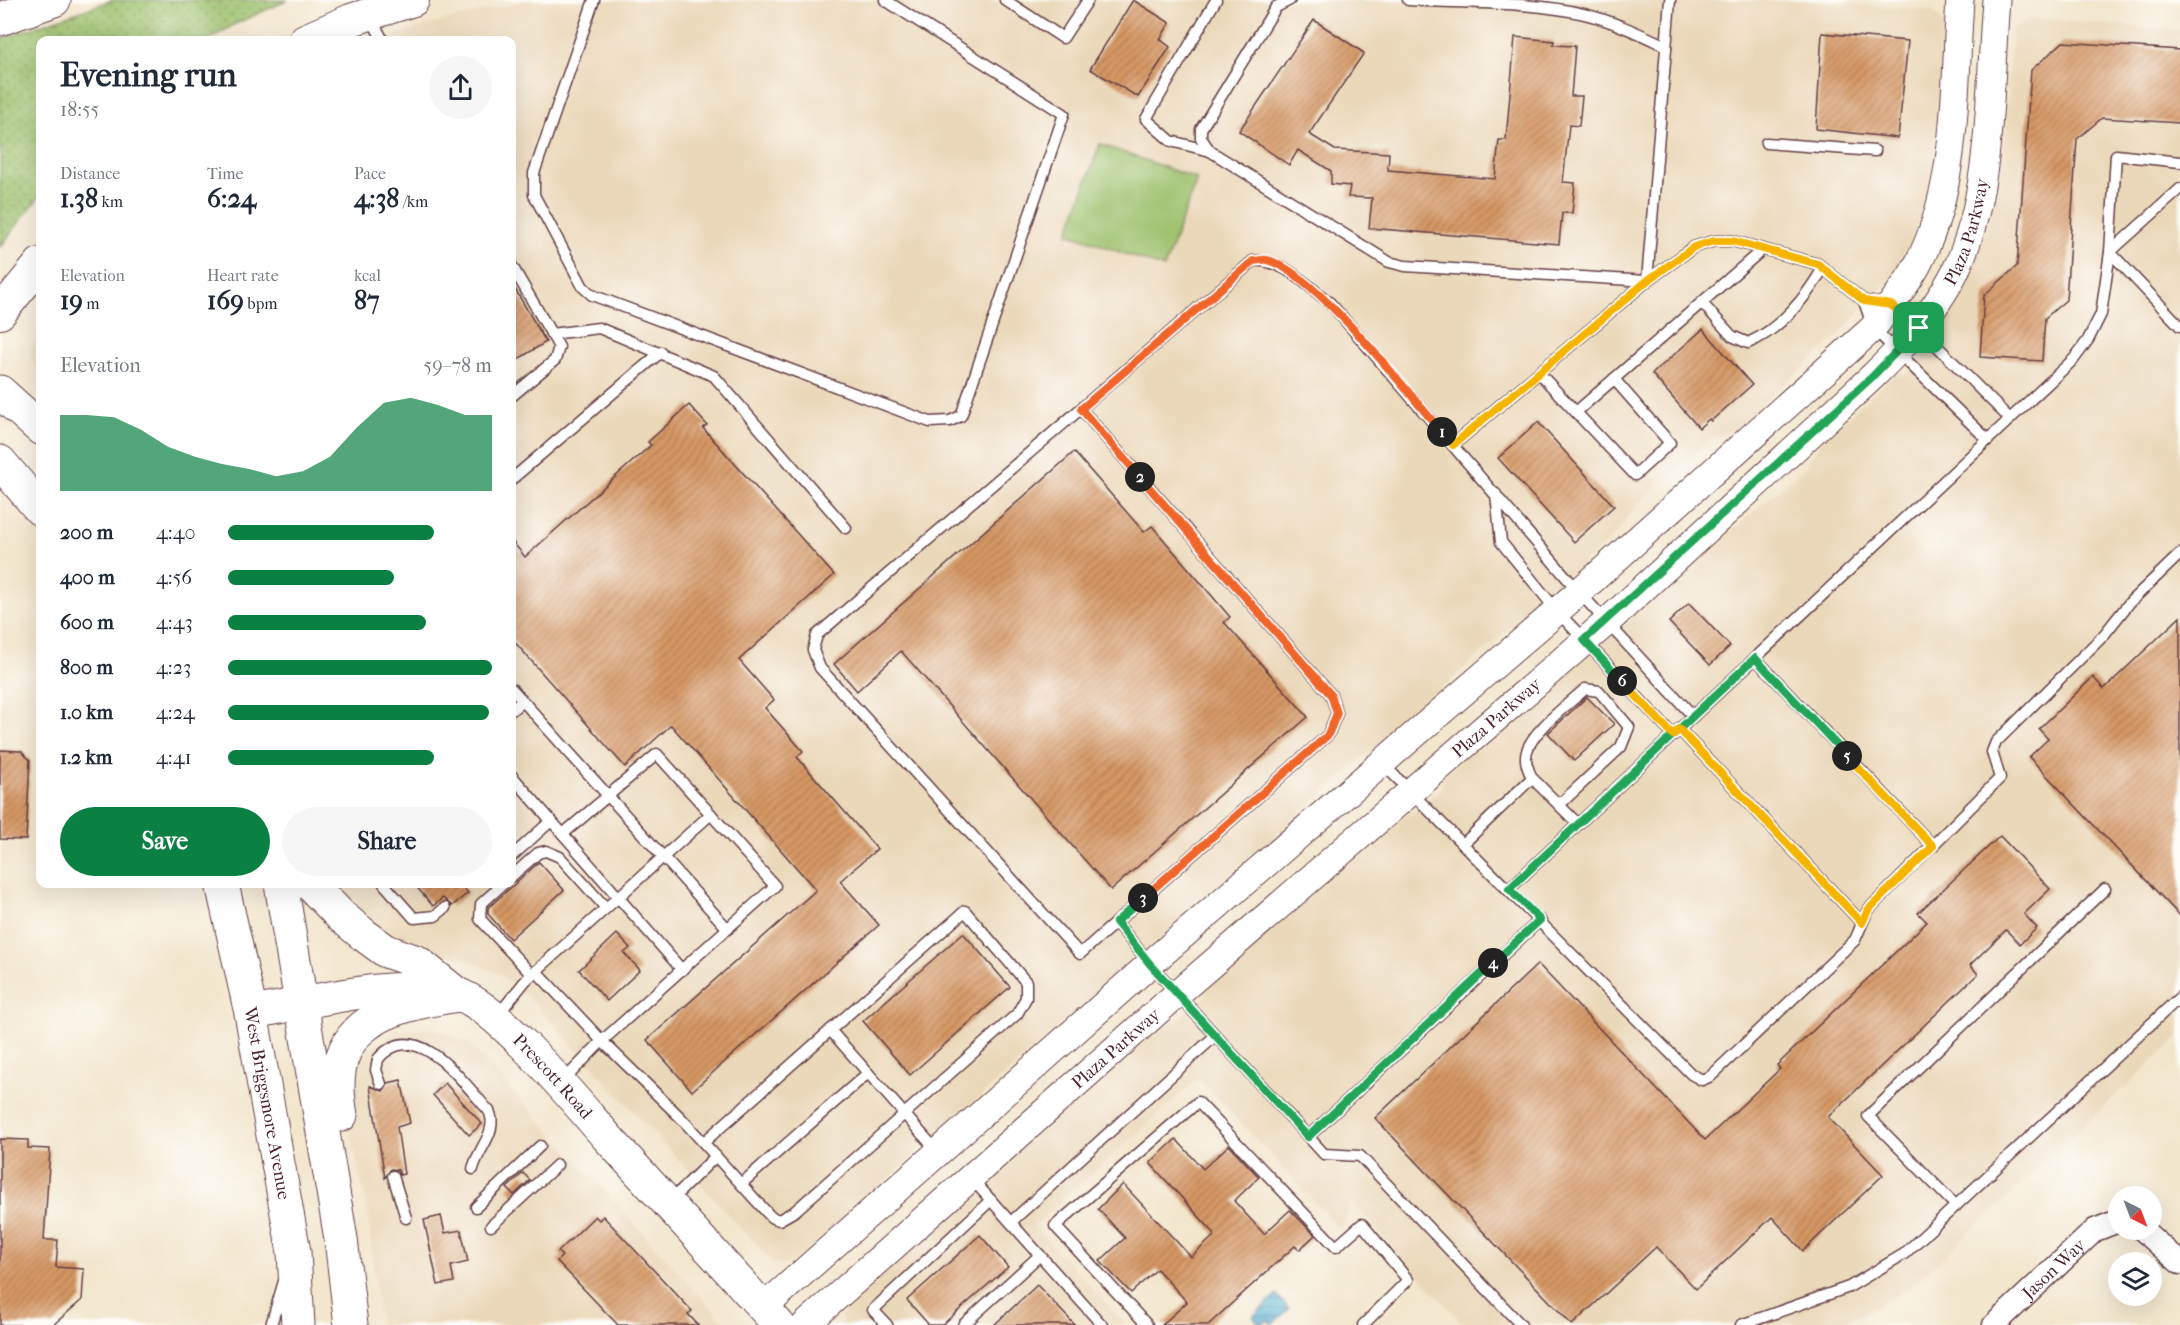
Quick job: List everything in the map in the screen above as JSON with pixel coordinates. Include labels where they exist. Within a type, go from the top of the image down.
[{"type":"main road","points":[[0,19],[54,0]]},
{"type":"main road","points":[[327,36],[376,27],[412,0]]},
{"type":"main road","points":[[0,313],[36,269]]},
{"type":"main road","points":[[0,392],[36,424]]},
{"type":"main road","points":[[0,462],[36,504]]},
{"type":"main road","name":"West Briggsmore Avenue","points":[[223,888],[251,1013],[294,1252],[298,1325]]},
{"type":"main road","points":[[282,888],[341,1239],[352,1325]]},
{"type":"main road","points":[[314,888],[341,916],[364,935],[386,951],[417,962],[458,994]]},
{"type":"main road","name":"Prescott Road","points":[[251,1013],[402,988],[458,994],[478,1003],[496,1018],[560,1085],[771,1316]]},
{"type":"main road","points":[[352,1325],[360,1229],[338,1100],[340,1059],[355,1034],[378,1017],[409,1003],[458,994]]},
{"type":"street","name":"Plaza Parkway","points":[[771,1316],[939,1154],[1150,964],[1579,592],[1873,328],[1918,264],[1934,226],[1950,150],[1960,0]]},
{"type":"street","name":"Plaza Parkway","points":[[805,1325],[1177,994],[1606,622],[1898,352],[1919,328],[1954,273],[1970,231],[1979,198],[1996,0]]},
{"type":"street","name":"Jason Way","points":[[1994,1325],[2096,1230],[2108,1225]]},
{"type":"street","points":[[2154,1240],[2180,1263]]},
{"type":"lane","points":[[594,0],[534,173],[534,195],[583,287],[592,295],[930,422],[950,421],[961,416],[1064,114],[885,0]]},
{"type":"lane","points":[[1005,0],[1063,38],[1088,0]]},
{"type":"lane","points":[[1216,0],[1146,119],[1172,141],[1209,151],[1389,262],[1405,266],[1647,281]]},
{"type":"lane","points":[[1209,151],[1201,138],[1201,129],[1276,7],[1290,0]]},
{"type":"lane","points":[[1408,0],[1552,9],[1584,14],[1666,46]]},
{"type":"lane","points":[[1647,281],[1670,0]]},
{"type":"lane","points":[[1766,143],[1875,151]]},
{"type":"lane","points":[[1509,889],[2074,359],[2088,340],[2101,314],[2110,252],[2116,155],[2180,162]]},
{"type":"lane","points":[[2110,252],[2180,189]]},
{"type":"lane","points":[[1453,445],[1647,281],[1694,247],[1714,241],[1733,241],[1818,264],[1864,301],[1891,305],[1919,328],[2010,419]]},
{"type":"lane","points":[[1576,412],[1763,249]]},
{"type":"lane","points":[[2110,252],[2180,326]]},
{"type":"lane","points":[[1081,409],[1331,695],[1337,713],[1328,735],[1080,954],[820,668],[813,650],[817,634],[1253,261],[1267,260],[1290,272],[1330,303],[1579,592],[1693,716]]},
{"type":"lane","points":[[1702,303],[1732,336],[1748,343],[1761,338],[1811,290],[1824,268]]},
{"type":"lane","points":[[516,273],[558,347],[555,360],[516,393]]},
{"type":"lane","points":[[1864,301],[1873,328],[1988,440]]},
{"type":"lane","points":[[551,334],[598,328],[661,352],[714,376],[846,528]]},
{"type":"lane","points":[[516,476],[661,352]]},
{"type":"lane","points":[[1539,373],[1635,475],[1670,443],[1614,379]]},
{"type":"lane","points":[[1496,494],[1501,543],[1557,611],[1862,923]]},
{"type":"lane","points":[[1381,763],[1691,1074],[1702,1080],[1711,1076],[1855,940],[1868,910],[2000,778],[1992,752],[1996,742],[2103,636],[2130,602],[2180,554]]},
{"type":"lane","points":[[1755,658],[1933,846]]},
{"type":"lane","points":[[1559,805],[1621,747],[1629,727],[1599,691],[1585,689],[1533,737],[1527,750],[1526,763],[1532,778],[1559,805],[1578,824]]},
{"type":"lane","points":[[516,693],[728,929]]},
{"type":"lane","points":[[516,706],[522,700]]},
{"type":"lane","points":[[560,1085],[602,1041],[775,886],[657,754],[563,834]]},
{"type":"lane","points":[[1462,844],[1532,778]]},
{"type":"lane","points":[[516,781],[682,970]]},
{"type":"lane","points":[[496,1018],[534,973],[617,896],[711,814]]},
{"type":"lane","points":[[516,852],[551,821]]},
{"type":"lane","points":[[516,872],[538,853],[554,853],[560,856],[605,907]]},
{"type":"lane","points":[[388,888],[414,918],[435,916],[445,908]]},
{"type":"lane","points":[[499,888],[481,904],[480,919],[704,1142],[771,1216],[779,1220],[795,1211],[1017,1014],[1026,998],[1026,981],[965,910],[704,1142]]},
{"type":"lane","points":[[1956,1206],[1868,1116],[2105,889]]},
{"type":"lane","points":[[1308,1137],[1540,920]]},
{"type":"lane","points":[[1116,922],[1150,964],[1324,1154],[1360,1156],[1521,1325]]},
{"type":"lane","points":[[1741,1325],[1850,1287],[1904,1254],[2180,997]]},
{"type":"lane","points":[[830,1030],[939,1154]]},
{"type":"lane","points":[[1011,1222],[1215,1036]]},
{"type":"lane","points":[[381,1084],[376,1070],[378,1059],[393,1047],[418,1046],[431,1051],[444,1062],[489,1111],[494,1120],[491,1131],[476,1156],[473,1169]]},
{"type":"lane","points":[[741,1184],[868,1073]]},
{"type":"lane","points":[[1148,1325],[1055,1226],[1198,1102],[1336,1246],[1362,1224],[1408,1280],[1363,1325]]},
{"type":"lane","points":[[476,1207],[540,1146]]},
{"type":"lane","points":[[668,1203],[716,1156]]},
{"type":"lane","points":[[491,1226],[557,1165]]},
{"type":"lane","points":[[393,1176],[406,1218]]},
{"type":"lane","points":[[972,1178],[1102,1325]]},
{"type":"lane","points":[[887,1325],[873,1310],[991,1200]]},
{"type":"lane","points":[[271,1325],[294,1252]]},
{"type":"lane","points":[[963,1325],[1040,1255]]},
{"type":"shaded area","points":[[527,0],[1790,0],[1932,10],[1944,23],[1934,158],[1927,199],[1909,246],[1892,275],[1837,337],[1737,428],[1710,439],[1634,507],[1616,534],[795,1261],[783,1265],[772,1262],[533,1002],[501,975],[465,959],[408,944],[393,936],[350,903],[337,888],[516,888],[516,36],[393,36]]},
{"type":"shaded area","points":[[2028,18],[2180,30],[2180,1036],[1911,1287],[1859,1316],[1833,1325],[1464,1325],[1352,1203],[1341,1230],[1198,1078],[1034,1226],[1126,1325],[843,1325],[842,1316],[848,1304],[958,1205],[966,1204],[990,1182],[991,1174],[1158,1025],[1173,1023],[1205,996],[1206,985],[1397,815],[1410,815],[1441,789],[1443,775],[1631,619],[1631,609],[1708,542],[1739,524],[1807,465],[1821,441],[1895,374],[1906,375],[1946,331],[1943,319],[1958,297],[1973,265],[1993,210],[1999,184],[2012,29]]},
{"type":"shaded area","points":[[36,334],[36,369],[30,350]]},
{"type":"shaded area","points":[[436,1029],[468,1042],[727,1325],[380,1325],[367,1208],[345,1106],[364,1051],[397,1030]]},
{"type":"green space","points":[[113,0],[288,0],[233,25],[215,36],[36,36],[36,201],[0,247],[0,39]]},
{"type":"green space","points":[[1100,144],[1197,179],[1164,268],[1068,233]]},
{"type":"water","points":[[1277,1295],[1289,1309],[1272,1324],[1268,1320],[1260,1325],[1253,1316]]},
{"type":"building","points":[[1133,0],[1170,23],[1160,39],[1170,47],[1138,97],[1090,69]]},
{"type":"building","points":[[1314,20],[1364,53],[1309,134],[1335,150],[1389,153],[1388,170],[1495,179],[1499,140],[1506,140],[1515,37],[1554,41],[1553,45],[1575,46],[1571,96],[1582,96],[1579,126],[1569,125],[1563,182],[1575,183],[1572,213],[1562,213],[1559,244],[1369,228],[1372,198],[1348,197],[1350,186],[1331,184],[1331,171],[1298,150],[1289,165],[1239,131]]},
{"type":"building","points":[[1822,33],[1908,41],[1898,138],[1816,129]]},
{"type":"building","points":[[2063,42],[2180,50],[2180,123],[2102,118],[2077,139],[2066,300],[2045,318],[2042,361],[1980,357],[1984,295],[2017,266],[2031,70]]},
{"type":"building","points":[[516,291],[546,342],[516,361]]},
{"type":"building","points":[[1703,329],[1752,385],[1711,421],[1709,419],[1699,428],[1652,374]]},
{"type":"building","points":[[689,405],[707,425],[703,428],[834,575],[739,660],[774,700],[765,708],[803,751],[797,757],[877,849],[840,881],[879,925],[692,1091],[647,1040],[816,890],[671,725],[625,767],[516,644],[516,546],[525,557],[651,445],[648,442]]},
{"type":"building","points":[[1538,422],[1614,506],[1574,542],[1498,458]]},
{"type":"building","points":[[1074,452],[1144,532],[1152,526],[1230,617],[1224,622],[1308,717],[1111,890],[901,651],[857,691],[834,664]]},
{"type":"building","points":[[1689,603],[1730,646],[1710,665],[1669,622]]},
{"type":"building","points":[[2180,617],[2180,916],[2029,757],[2048,739],[2039,729],[2093,677],[2104,689]]},
{"type":"building","points":[[1587,697],[1614,724],[1574,761],[1548,733]]},
{"type":"building","points":[[0,750],[21,751],[30,760],[26,840],[0,839]]},
{"type":"building","points":[[2000,836],[2050,889],[2024,914],[2037,928],[2020,944],[2006,930],[1970,965],[1978,974],[1828,1117],[1883,1175],[1803,1251],[1772,1217],[1696,1289],[1656,1247],[1572,1325],[1375,1118],[1538,964],[1705,1140],[1780,1069],[1777,1065],[1927,922],[1918,913]]},
{"type":"building","points":[[539,862],[564,890],[510,939],[488,914],[488,908],[510,888],[516,888],[516,883]]},
{"type":"building","points":[[417,888],[464,888],[468,893],[452,906],[443,898],[433,906]]},
{"type":"building","points":[[963,933],[1010,987],[910,1075],[863,1021]]},
{"type":"building","points":[[617,934],[630,948],[624,953],[640,970],[607,1001],[579,970]]},
{"type":"building","points":[[401,1080],[410,1123],[397,1127],[404,1174],[400,1175],[398,1170],[391,1169],[385,1178],[370,1086],[383,1091],[388,1083]]},
{"type":"building","points":[[445,1083],[482,1124],[469,1135],[433,1095]]},
{"type":"building","points":[[0,1139],[28,1140],[28,1148],[50,1149],[44,1240],[58,1240],[56,1267],[84,1269],[82,1300],[53,1325],[0,1325]]},
{"type":"building","points":[[1176,1139],[1203,1169],[1229,1145],[1259,1177],[1234,1201],[1264,1234],[1290,1210],[1315,1235],[1299,1250],[1295,1246],[1208,1325],[1162,1325],[1187,1302],[1157,1269],[1131,1293],[1100,1261],[1125,1238],[1098,1209],[1123,1184],[1191,1257],[1214,1236],[1214,1233],[1150,1163]]},
{"type":"building","points":[[523,1173],[530,1180],[514,1195],[507,1188]]},
{"type":"building","points":[[441,1216],[445,1233],[461,1230],[468,1262],[451,1266],[454,1282],[438,1285],[424,1220]]},
{"type":"building","points":[[595,1216],[599,1220],[603,1216],[692,1311],[688,1314],[698,1325],[618,1325],[557,1261],[562,1256],[558,1252]]},
{"type":"building","points":[[980,1235],[1008,1267],[942,1325],[929,1325],[907,1300]]},
{"type":"building","points":[[1037,1285],[1075,1325],[994,1325]]},
{"type":"route","points":[[1919,328],[1872,377],[1584,640],[1673,735],[1679,729],[1862,923],[1868,910],[1933,846],[1755,658],[1693,716],[1673,735],[1509,889],[1540,920],[1308,1137],[1150,964],[1116,922],[1328,735],[1337,713],[1331,695],[1081,409],[1253,261],[1267,260],[1290,272],[1330,303],[1453,445],[1647,281],[1694,247],[1714,241],[1733,241],[1818,264],[1864,301],[1891,305],[1919,328]]}]
